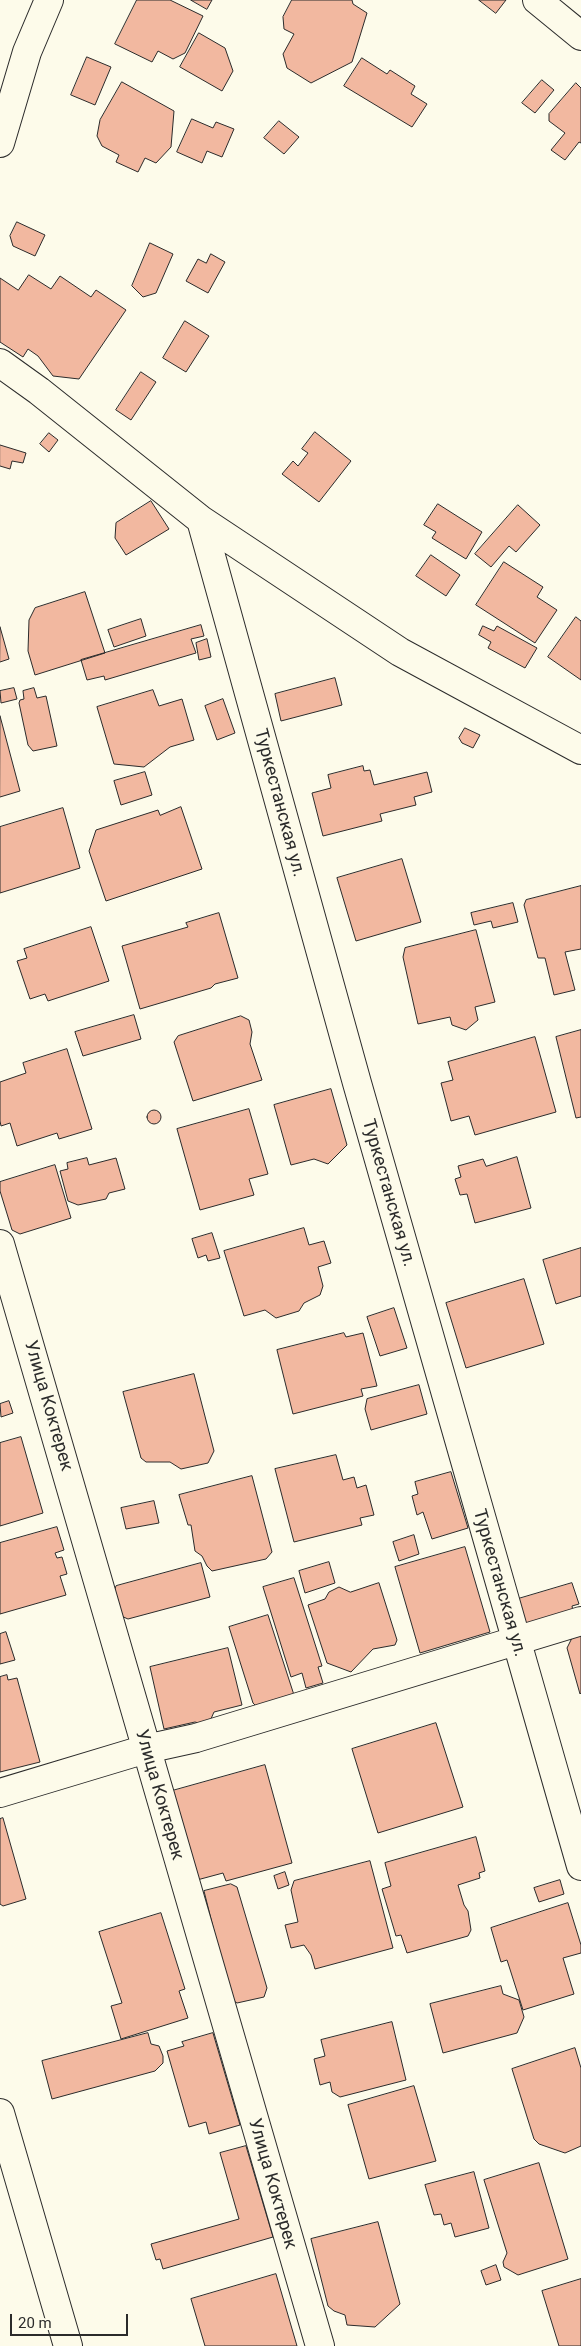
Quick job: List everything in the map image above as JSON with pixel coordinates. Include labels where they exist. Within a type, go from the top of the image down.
[{"type":"street","points":[[0,143],[27,52],[49,0]]},
{"type":"street","points":[[536,0],[581,36]]},
{"type":"street","points":[[0,363],[201,520],[400,652],[581,750]]},
{"type":"street","name":"Туркестанская ул.","points":[[201,520],[357,1083],[581,1866]]},
{"type":"street","name":"Улица Коктерек","points":[[0,1244],[41,1379],[146,1749],[320,2346]]},
{"type":"street","points":[[0,1793],[146,1749],[196,1738],[581,1621]]},
{"type":"street","points":[[0,2113],[68,2346]]},
{"type":"building","points":[[137,0],[170,0],[203,16],[185,53],[173,59],[158,51],[152,62],[115,44]]},
{"type":"building","points":[[191,0],[212,0],[207,9]]},
{"type":"building","points":[[292,0],[352,0],[353,4],[367,13],[352,62],[311,83],[287,68],[283,54],[294,34],[284,29],[283,17]]},
{"type":"building","points":[[479,0],[506,0],[496,13]]},
{"type":"building","points":[[199,33],[225,48],[233,71],[222,91],[180,67]]},
{"type":"building","points":[[87,57],[111,67],[95,105],[71,95]]},
{"type":"building","points":[[362,58],[387,74],[390,70],[415,86],[411,94],[427,104],[412,127],[344,86]]},
{"type":"building","points":[[542,80],[554,90],[535,113],[522,103]]},
{"type":"building","points":[[122,82],[174,111],[171,147],[156,163],[145,158],[138,172],[116,162],[119,155],[102,146],[97,136],[100,120]]},
{"type":"building","points":[[576,83],[581,88],[581,143],[579,142],[565,160],[551,150],[565,133],[549,121],[549,114]]},
{"type":"building","points":[[192,119],[213,128],[216,122],[234,129],[222,157],[207,151],[202,163],[177,152]]},
{"type":"building","points":[[279,121],[299,137],[284,154],[264,138]]},
{"type":"building","points":[[17,222],[45,235],[35,256],[13,246],[10,236]]},
{"type":"building","points":[[150,243],[173,254],[156,293],[143,297],[132,286]]},
{"type":"building","points":[[211,254],[225,262],[208,293],[186,281],[198,259],[206,263]]},
{"type":"building","points":[[29,275],[51,289],[60,276],[91,297],[96,290],[126,310],[79,379],[53,376],[38,356],[28,349],[23,357],[0,342],[0,278],[18,290]]},
{"type":"building","points":[[185,321],[209,336],[186,372],[163,358]]},
{"type":"building","points":[[141,372],[156,382],[131,420],[116,410]]},
{"type":"building","points":[[315,432],[351,461],[319,502],[282,474],[293,461],[298,466],[308,453],[302,449]]},
{"type":"building","points":[[49,433],[58,440],[49,452],[40,444]]},
{"type":"building","points":[[0,445],[26,453],[23,463],[12,461],[10,469],[0,466]]},
{"type":"building","points":[[151,501],[169,529],[126,555],[115,538],[116,523]]},
{"type":"building","points":[[438,504],[482,532],[466,559],[432,538],[436,532],[424,525]]},
{"type":"building","points":[[518,505],[540,525],[516,552],[509,546],[491,567],[475,554]]},
{"type":"building","points":[[431,555],[460,575],[446,596],[416,576]]},
{"type":"building","points":[[504,562],[543,587],[537,597],[557,610],[535,643],[476,605]]},
{"type":"building","points":[[85,592],[105,653],[35,675],[28,651],[29,620],[35,608]]},
{"type":"building","points":[[576,617],[581,621],[581,680],[548,657]]},
{"type":"building","points":[[141,619],[146,636],[114,647],[108,630]]},
{"type":"building","points":[[201,625],[204,636],[191,639],[196,653],[105,680],[104,676],[87,680],[81,660]]},
{"type":"building","points":[[483,626],[494,631],[497,626],[537,648],[525,668],[488,648],[491,642],[479,635]]},
{"type":"building","points":[[0,627],[9,659],[0,662]]},
{"type":"building","points":[[207,639],[211,657],[199,660],[196,643]]},
{"type":"building","points":[[335,678],[342,705],[281,721],[275,694]]},
{"type":"building","points":[[14,688],[17,699],[1,703],[0,691]]},
{"type":"building","points":[[34,688],[37,698],[46,696],[57,746],[33,751],[28,745],[19,703],[20,700],[24,699],[23,691]]},
{"type":"building","points":[[153,690],[159,706],[182,699],[194,740],[170,747],[144,767],[114,764],[97,707]]},
{"type":"building","points":[[223,699],[235,733],[217,740],[205,706]]},
{"type":"building","points":[[0,716],[20,791],[0,797]]},
{"type":"building","points":[[465,728],[480,735],[473,748],[462,743],[459,738]]},
{"type":"building","points":[[363,766],[364,771],[370,770],[374,785],[427,772],[432,792],[414,797],[416,805],[380,814],[382,821],[323,836],[312,793],[331,788],[328,775]]},
{"type":"building","points":[[145,772],[152,795],[121,805],[114,781]]},
{"type":"building","points":[[181,807],[202,869],[106,901],[89,851],[96,830],[158,810],[160,815]]},
{"type":"building","points":[[63,808],[80,868],[0,893],[0,827]]},
{"type":"building","points":[[402,859],[421,922],[356,941],[337,878]]},
{"type":"building","points":[[581,886],[581,949],[565,952],[575,990],[554,995],[545,958],[538,958],[524,905],[526,900]]},
{"type":"building","points":[[513,903],[518,922],[493,928],[491,921],[474,925],[471,913]]},
{"type":"building","points":[[219,913],[238,978],[140,1009],[122,946],[188,927],[186,923]]},
{"type":"building","points":[[91,927],[109,981],[48,1001],[45,994],[30,999],[17,961],[27,958],[24,949]]},
{"type":"building","points":[[476,930],[495,1002],[475,1007],[478,1020],[466,1030],[452,1025],[450,1017],[418,1024],[403,957],[405,948]]},
{"type":"building","points":[[134,1015],[141,1039],[83,1056],[75,1032]]},
{"type":"building","points":[[241,1016],[249,1020],[252,1032],[250,1044],[262,1080],[193,1101],[174,1042],[178,1036]]},
{"type":"building","points":[[581,1030],[581,1117],[576,1118],[556,1037]]},
{"type":"building","points":[[535,1037],[556,1112],[475,1135],[469,1116],[451,1121],[441,1083],[453,1080],[448,1062]]},
{"type":"building","points":[[67,1049],[92,1129],[59,1139],[57,1133],[17,1146],[10,1123],[1,1126],[0,1082],[26,1073],[23,1063]]},
{"type":"building","points":[[331,1089],[347,1145],[328,1164],[314,1159],[291,1165],[274,1105]]},
{"type":"building","points":[[249,1109],[268,1174],[249,1179],[254,1195],[200,1210],[177,1129]]},
{"type":"building","points":[[151,1110],[157,1110],[161,1117],[157,1124],[151,1124],[147,1120],[147,1114]]},
{"type":"building","points":[[517,1157],[531,1208],[475,1223],[467,1194],[460,1195],[455,1179],[461,1177],[458,1166],[483,1159],[486,1166]]},
{"type":"building","points":[[87,1158],[89,1165],[116,1158],[125,1189],[109,1193],[106,1199],[78,1205],[68,1201],[60,1171],[68,1169],[67,1163]]},
{"type":"building","points":[[55,1165],[71,1218],[20,1234],[12,1230],[0,1191],[0,1182]]},
{"type":"building","points":[[304,1228],[309,1245],[324,1241],[331,1263],[318,1267],[323,1286],[320,1295],[304,1303],[299,1311],[276,1318],[265,1310],[244,1316],[224,1251]]},
{"type":"building","points":[[212,1233],[220,1258],[208,1261],[206,1255],[198,1258],[192,1239]]},
{"type":"building","points":[[581,1248],[581,1296],[556,1304],[543,1260]]},
{"type":"building","points":[[524,1279],[544,1344],[466,1368],[446,1303]]},
{"type":"building","points":[[394,1308],[407,1348],[380,1356],[367,1317]]},
{"type":"building","points":[[344,1333],[346,1337],[363,1333],[377,1386],[361,1389],[363,1396],[293,1414],[277,1350]]},
{"type":"building","points":[[194,1374],[214,1451],[208,1463],[181,1469],[170,1462],[146,1462],[141,1458],[123,1392]]},
{"type":"building","points":[[419,1385],[427,1414],[371,1430],[365,1409],[367,1399]]},
{"type":"building","points":[[9,1401],[13,1413],[1,1417],[0,1404]]},
{"type":"building","points":[[21,1437],[43,1513],[0,1526],[0,1443]]},
{"type":"building","points":[[336,1455],[343,1480],[354,1477],[357,1488],[366,1485],[374,1515],[360,1518],[362,1525],[294,1542],[275,1469]]},
{"type":"building","points":[[451,1472],[468,1528],[432,1539],[423,1512],[417,1515],[412,1496],[418,1494],[415,1482]]},
{"type":"building","points":[[252,1476],[272,1552],[266,1559],[212,1571],[202,1556],[195,1551],[191,1525],[188,1525],[179,1495]]},
{"type":"building","points":[[154,1501],[159,1523],[126,1529],[121,1508]]},
{"type":"building","points":[[57,1527],[64,1550],[55,1553],[57,1558],[62,1557],[67,1574],[60,1576],[66,1595],[0,1614],[0,1543]]},
{"type":"building","points":[[414,1535],[419,1554],[399,1561],[393,1542]]},
{"type":"building","points":[[465,1547],[490,1632],[420,1653],[395,1567]]},
{"type":"building","points":[[329,1562],[335,1583],[305,1593],[299,1571]]},
{"type":"building","points":[[201,1563],[210,1597],[128,1619],[119,1615],[112,1596],[116,1586]]},
{"type":"building","points":[[294,1578],[322,1666],[318,1667],[323,1683],[306,1688],[302,1673],[291,1677],[263,1587]]},
{"type":"building","points":[[379,1583],[397,1640],[395,1645],[373,1649],[351,1672],[327,1663],[308,1605],[325,1599],[329,1592],[339,1587],[350,1592]]},
{"type":"building","points":[[572,1583],[579,1604],[572,1606],[574,1616],[528,1629],[518,1599]]},
{"type":"building","points":[[268,1615],[294,1695],[259,1709],[253,1703],[229,1627]]},
{"type":"building","points":[[6,1632],[15,1660],[0,1664],[0,1634]]},
{"type":"building","points":[[581,1636],[580,1694],[567,1648],[572,1638]]},
{"type":"building","points":[[228,1648],[242,1705],[214,1712],[210,1721],[202,1724],[195,1722],[164,1729],[150,1667]]},
{"type":"building","points":[[7,1675],[8,1680],[17,1678],[40,1762],[0,1772],[0,1677]]},
{"type":"building","points":[[436,1723],[463,1807],[378,1833],[352,1749]]},
{"type":"building","points":[[265,1765],[292,1863],[226,1881],[223,1873],[197,1880],[172,1791]]},
{"type":"building","points":[[3,1818],[26,1899],[3,1906],[0,1904],[0,1819]]},
{"type":"building","points":[[476,1837],[485,1871],[479,1873],[480,1878],[458,1885],[464,1905],[468,1911],[471,1930],[468,1936],[407,1953],[401,1935],[396,1936],[382,1889],[391,1886],[385,1863]]},
{"type":"building","points":[[370,1861],[393,1948],[315,1969],[311,1955],[304,1945],[291,1948],[285,1925],[298,1922],[291,1890],[294,1881]]},
{"type":"building","points":[[285,1872],[289,1885],[278,1889],[274,1876]]},
{"type":"building","points":[[560,1880],[564,1894],[539,1902],[534,1888]]},
{"type":"building","points":[[231,1884],[237,1887],[267,1988],[264,1997],[237,2003],[231,1999],[204,1891]]},
{"type":"building","points":[[568,1903],[581,1945],[581,1953],[563,1958],[574,1994],[523,2010],[507,1960],[501,1962],[491,1928]]},
{"type":"building","points":[[161,1913],[185,1989],[179,1991],[188,2018],[121,2039],[111,2006],[122,2003],[99,1932]]},
{"type":"building","points":[[501,1986],[503,1994],[519,2000],[524,2017],[517,2033],[443,2053],[430,2004]]},
{"type":"building","points":[[392,2022],[406,2080],[340,2097],[332,2092],[330,2082],[320,2085],[314,2059],[325,2056],[321,2040]]},
{"type":"building","points":[[148,2033],[151,2044],[159,2046],[163,2056],[163,2063],[155,2071],[52,2099],[42,2061]]},
{"type":"building","points":[[213,2033],[240,2125],[209,2134],[206,2122],[189,2127],[167,2051],[184,2046],[182,2042]]},
{"type":"building","points":[[575,2048],[581,2068],[581,2146],[565,2153],[539,2144],[534,2139],[512,2069]]},
{"type":"building","points":[[414,2086],[436,2161],[369,2179],[348,2105]]},
{"type":"building","points":[[246,2146],[273,2237],[163,2269],[160,2259],[156,2260],[151,2244],[239,2219],[220,2153]]},
{"type":"building","points":[[539,2163],[568,2259],[518,2275],[504,2267],[503,2262],[507,2253],[484,2180]]},
{"type":"building","points":[[474,2172],[489,2228],[455,2237],[451,2223],[444,2225],[441,2214],[434,2215],[425,2185]]},
{"type":"building","points":[[378,2222],[400,2304],[375,2327],[347,2325],[345,2315],[334,2311],[328,2306],[311,2239]]},
{"type":"building","points":[[496,2265],[501,2280],[486,2285],[481,2271]]},
{"type":"building","points":[[276,2274],[297,2346],[205,2346],[191,2299]]},
{"type":"building","points":[[581,2279],[581,2346],[559,2346],[542,2291]]}]
